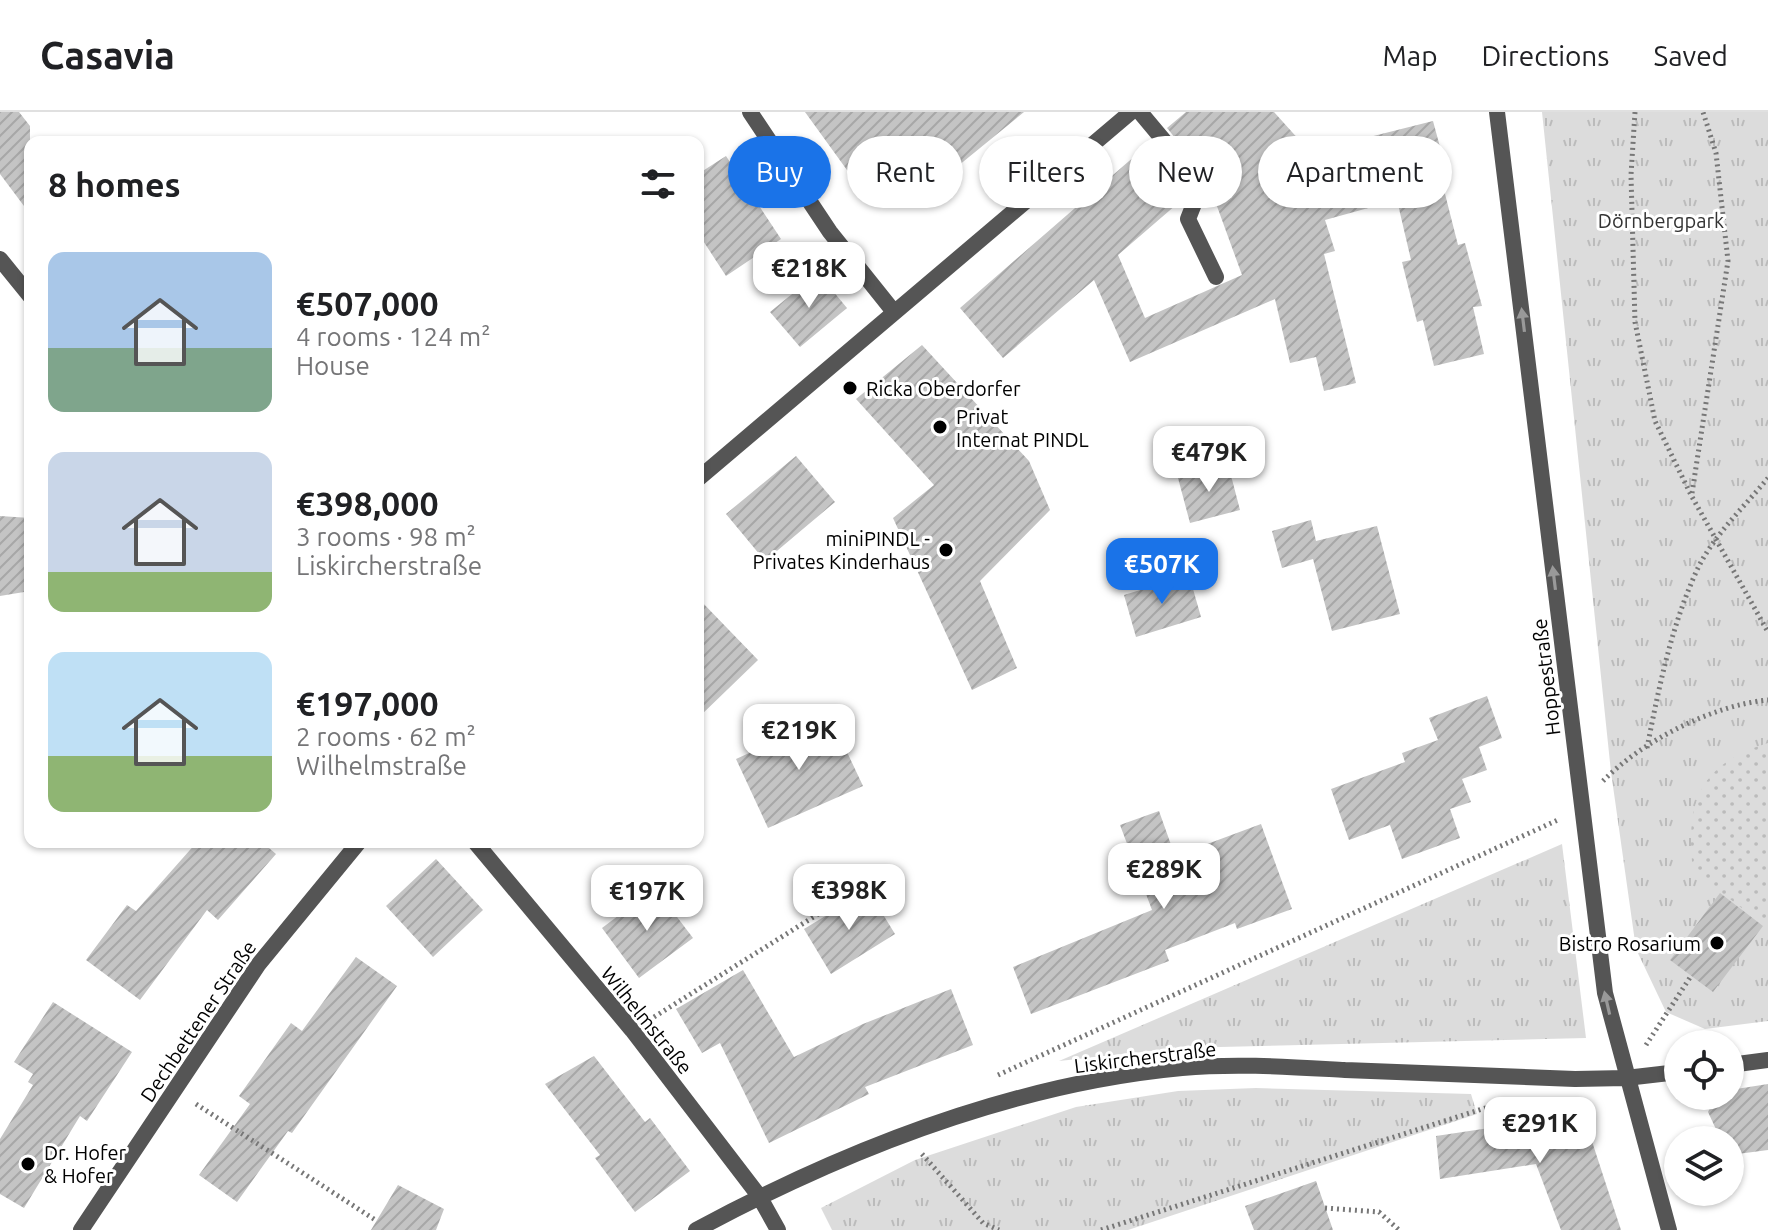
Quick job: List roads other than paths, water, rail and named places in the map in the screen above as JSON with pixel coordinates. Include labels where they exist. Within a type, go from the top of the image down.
[{"type":"street","points":[[750,112],[830,232],[894,312]]},
{"type":"street","points":[[704,474],[1131,112]]},
{"type":"street","points":[[1140,112],[1196,179],[1199,191],[1188,219],[1216,277]]},
{"type":"street","name":"Hoppestraße","points":[[1497,112],[1605,993],[1669,1230]]},
{"type":"street","points":[[0,259],[24,289]]},
{"type":"street","name":"Dechbettener Straße","points":[[81,1230],[258,965],[354,848]]},
{"type":"street","name":"Wilhelmstraße","points":[[480,848],[632,1030],[759,1196],[778,1230]]},
{"type":"street","points":[[1744,1063],[1768,1060]]},
{"type":"street","name":"Liskircherstraße","points":[[696,1230],[759,1196],[904,1133],[1070,1086],[1181,1068],[1253,1066],[1626,1078],[1664,1074]]},
{"type":"place","name":"Ricka Oberdorfer","points":[[850,388]]},
{"type":"place","name":"Privat Internat PINDL","points":[[940,427]]},
{"type":"place","name":"miniPINDL - Privates Kinderhaus","points":[[946,550]]},
{"type":"place","name":"Bistro Rosarium","points":[[1717,943]]},
{"type":"place","name":"Dr. Hofer & Hofer","points":[[28,1164]]},
{"type":"park label","name":"Dörnbergpark","points":[[1661,220]]}]
